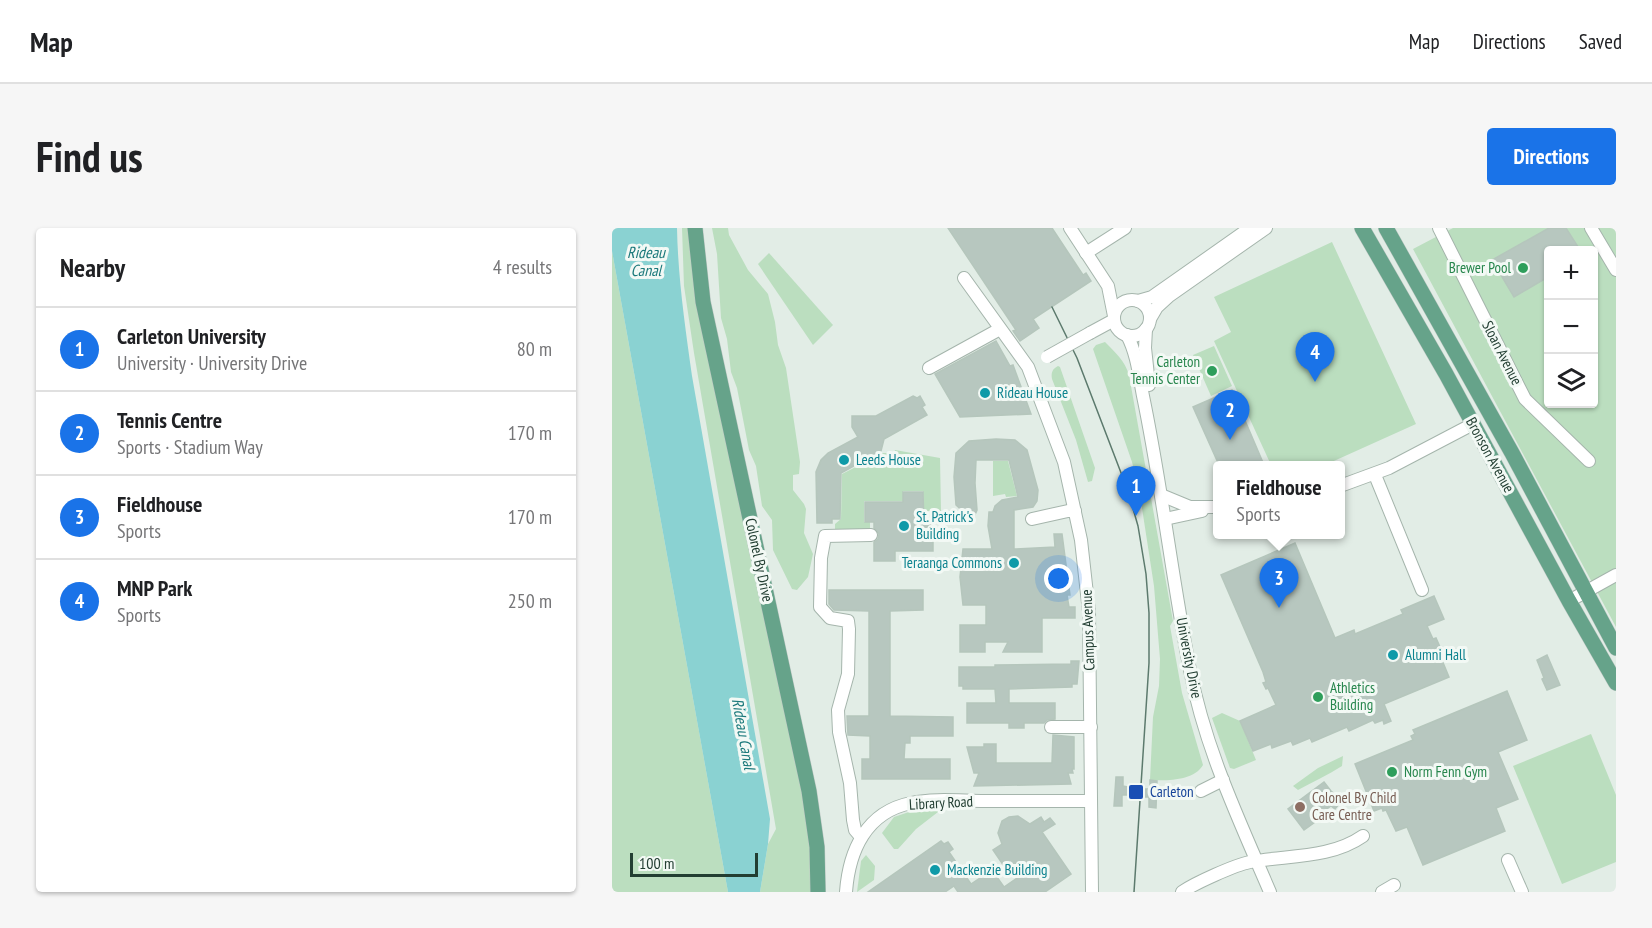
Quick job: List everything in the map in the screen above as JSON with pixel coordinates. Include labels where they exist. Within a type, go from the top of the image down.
[{"type":"main road","name":"Colonel By Drive","points":[[695,228],[703,302],[809,791],[816,847],[818,892]]},
{"type":"main road","name":"Bronson Avenue","points":[[1362,228],[1446,374],[1616,683]]},
{"type":"main road","name":"Bronson Avenue","points":[[1386,228],[1512,453],[1616,648]]},
{"type":"street","points":[[1070,228],[1108,286],[1118,329],[1126,335],[1137,335],[1148,324],[1156,307],[1169,296],[1266,228]]},
{"type":"street","points":[[1086,253],[1125,228]]},
{"type":"street","points":[[1028,367],[1114,318],[1121,303],[1152,297],[1250,228]]},
{"type":"street","points":[[1591,228],[1616,270]]},
{"type":"street","name":"Sloan Avenue","points":[[1442,229],[1525,399],[1588,461]]},
{"type":"street","name":"Campus Avenue","points":[[964,278],[1028,367],[1060,449],[1075,511],[1087,583],[1092,892]]},
{"type":"street","points":[[1108,286],[1147,308],[1148,324]]},
{"type":"street","name":"University Drive","points":[[1148,324],[1145,348],[1149,395],[1148,413]]},
{"type":"street","points":[[929,368],[1000,329]]},
{"type":"street","name":"University Drive","points":[[1126,335],[1134,350],[1148,413],[1194,691],[1205,733],[1270,892]]},
{"type":"street","points":[[1345,485],[1375,475],[1473,424]]},
{"type":"street","points":[[1375,475],[1422,590]]},
{"type":"street","points":[[1161,495],[1190,507],[1213,507]]},
{"type":"street","points":[[1165,519],[1213,508]]},
{"type":"street","points":[[1032,519],[1075,511]]},
{"type":"street","points":[[861,837],[855,830],[850,783],[839,732],[838,710],[848,674],[848,621],[830,618],[820,607],[820,567],[825,536],[871,535]]},
{"type":"street","points":[[1569,601],[1616,575]]},
{"type":"street","points":[[1051,727],[1090,727]]},
{"type":"street","points":[[1200,791],[1223,780]]},
{"type":"street","name":"Library Road","points":[[846,892],[848,866],[861,837],[874,822],[887,812],[902,805],[958,800],[1091,801]]},
{"type":"street","points":[[1182,892],[1246,863],[1310,855],[1330,850],[1363,836]]},
{"type":"street","points":[[1508,860],[1522,892]]},
{"type":"street","points":[[1382,892],[1394,885]]},
{"type":"green space","points":[[682,228],[690,228],[803,787],[811,847],[812,892],[760,892],[768,844],[776,829],[694,353],[684,286]]},
{"type":"green space","points":[[712,228],[728,228],[729,235],[748,270],[768,294],[778,345],[786,368],[800,462],[799,474],[793,475],[793,490],[806,509],[804,533],[813,554],[808,577],[797,590],[792,589],[773,550],[772,520],[762,506],[756,466],[749,450],[721,318],[717,254]]},
{"type":"green space","points":[[1453,228],[1616,228],[1616,627],[1413,249]]},
{"type":"green space","points":[[1332,242],[1416,424],[1334,461],[1269,461],[1214,341],[1231,332],[1214,297]]},
{"type":"green space","points":[[612,251],[728,892],[612,892]]},
{"type":"green space","points":[[769,253],[833,325],[813,345],[758,264]]},
{"type":"green space","points":[[1105,342],[1122,361],[1129,375],[1173,621],[1170,626],[1182,693],[1203,765],[1193,774],[1179,779],[1150,780],[1153,717],[1159,686],[1160,659],[1154,586],[1140,495],[1132,462],[1093,349],[1096,345]]},
{"type":"green space","name":"Carleton Tennis Center","points":[[1214,346],[1232,386],[1211,396],[1193,355]]},
{"type":"green space","points":[[1058,366],[1095,468],[1092,481],[1088,482],[1076,440],[1052,379],[1052,371]]},
{"type":"green space","points":[[895,450],[940,458],[941,511],[924,511],[923,491],[903,491],[903,501],[864,501],[864,522],[870,522],[870,530],[835,530],[835,524],[841,519],[842,474],[883,453],[894,453]]},
{"type":"green space","points":[[993,461],[1008,461],[1017,496],[1006,497],[1005,494],[993,496]]},
{"type":"green space","points":[[1222,713],[1240,721],[1256,760],[1234,769],[1230,768],[1212,718]]},
{"type":"green space","points":[[1591,734],[1616,795],[1616,862],[1562,884],[1513,766]]},
{"type":"green space","points":[[1343,756],[1342,766],[1337,769],[1298,790],[1293,786],[1318,768]]},
{"type":"green space","points":[[938,808],[938,812],[916,829],[898,849],[894,849],[882,833],[894,817],[918,809]]},
{"type":"green space","points":[[866,855],[875,866],[874,880],[857,892],[861,861]]},
{"type":"water","name":"Rideau Canal","points":[[612,228],[677,228],[680,284],[692,376],[770,819],[760,892],[728,892],[612,251]]},
{"type":"building","points":[[948,228],[1052,228],[1083,275],[1086,273],[1091,281],[1033,319],[1039,328],[1020,341],[1013,331],[1016,330]]},
{"type":"building","name":"Brewer Pool","points":[[1549,228],[1566,228],[1577,246],[1544,246],[1544,279],[1514,297],[1492,260]]},
{"type":"building","name":"Rideau House","points":[[996,341],[1010,366],[1013,365],[1031,414],[960,417],[935,374]]},
{"type":"building","points":[[1232,390],[1262,461],[1217,461],[1193,407]]},
{"type":"building","name":"Leeds House","points":[[913,396],[917,398],[920,396],[925,405],[922,407],[927,415],[884,439],[881,451],[841,473],[840,519],[832,519],[832,523],[817,523],[816,472],[821,460],[828,453],[858,437],[852,427],[852,416],[876,416]]},
{"type":"building","points":[[1015,440],[1027,450],[1038,490],[1037,501],[1033,507],[1014,510],[1014,549],[1055,547],[1054,534],[1062,534],[1070,595],[1067,595],[1069,607],[1075,607],[1075,618],[1042,618],[1042,652],[1003,652],[1008,642],[985,642],[985,652],[960,652],[960,625],[986,625],[986,605],[963,605],[960,577],[963,549],[992,549],[988,526],[989,512],[993,512],[995,506],[1002,500],[1018,497],[1009,460],[976,460],[977,510],[974,517],[968,516],[956,505],[954,477],[956,453],[969,441]]},
{"type":"building","name":"St. Patrick's Building","points":[[903,492],[923,492],[924,524],[933,524],[933,551],[895,551],[895,561],[874,561],[874,542],[878,539],[879,534],[874,528],[874,522],[865,522],[865,502],[903,502]]},
{"type":"building","points":[[1295,543],[1335,638],[1354,630],[1355,634],[1403,614],[1401,610],[1434,596],[1444,619],[1427,626],[1440,647],[1437,648],[1449,677],[1384,704],[1391,721],[1384,724],[1383,720],[1375,723],[1373,720],[1349,731],[1347,727],[1312,742],[1310,738],[1293,745],[1291,741],[1272,748],[1271,744],[1253,751],[1240,721],[1276,705],[1263,683],[1266,682],[1263,672],[1221,575]]},
{"type":"building","points":[[829,590],[923,590],[923,610],[890,611],[890,716],[953,717],[953,736],[910,736],[910,743],[905,743],[904,759],[950,759],[950,779],[862,779],[862,759],[870,759],[870,736],[848,735],[847,716],[869,716],[869,611],[834,610],[829,604]]},
{"type":"building","points":[[1547,655],[1560,685],[1547,690],[1537,660]]},
{"type":"building","points":[[1071,661],[1079,661],[1077,684],[1072,684],[1072,687],[1009,689],[1009,703],[1055,703],[1055,719],[1044,723],[1024,723],[1024,728],[1009,728],[1009,723],[967,723],[967,703],[996,703],[995,689],[963,689],[963,686],[959,686],[959,667],[1071,664]]},
{"type":"building","points":[[1507,691],[1527,740],[1498,752],[1518,799],[1496,808],[1505,831],[1423,865],[1407,827],[1396,831],[1386,810],[1383,811],[1382,808],[1374,811],[1355,764],[1413,740],[1411,736],[1415,734],[1413,730]]},
{"type":"building","points":[[1053,735],[1074,737],[1074,769],[1072,769],[1073,773],[1068,773],[1071,784],[974,786],[979,773],[974,773],[967,747],[996,744],[996,763],[1052,763]]},
{"type":"building","points":[[1116,777],[1123,777],[1123,786],[1128,787],[1128,795],[1122,795],[1122,806],[1114,806]]},
{"type":"building","points":[[1150,780],[1157,781],[1156,808],[1149,807],[1149,797],[1144,797],[1144,789],[1150,789]]},
{"type":"building","name":"Colonel By Child Care Centre","points":[[1324,782],[1342,800],[1335,809],[1331,806],[1313,819],[1315,822],[1304,830],[1288,809]]},
{"type":"building","points":[[1018,816],[1030,824],[1041,817],[1044,822],[1050,818],[1055,824],[1042,832],[1071,874],[1045,892],[958,892],[954,886],[945,892],[868,892],[941,841],[944,844],[948,842],[953,849],[949,852],[971,884],[992,870],[1004,887],[1017,878],[1007,865],[1004,866],[993,850],[1002,844],[998,833],[1002,821]]},
{"type":"tram line","points":[[1052,307],[1077,358],[1128,491],[1138,526],[1146,574],[1149,663],[1134,892]]},
{"type":"place","name":"Brewer Pool","points":[[1523,268]]},
{"type":"place","name":"Carleton Tennis Center","points":[[1212,371]]},
{"type":"place","name":"MNP Park","points":[[1315,382]]},
{"type":"place","name":"Rideau House","points":[[985,393]]},
{"type":"place","name":"Tennis Centre","points":[[1230,440]]},
{"type":"place","name":"Leeds House","points":[[844,460]]},
{"type":"place","name":"Carleton University","points":[[1136,516]]},
{"type":"place","name":"St. Patrick's Building","points":[[904,526]]},
{"type":"place","name":"Teraanga Commons","points":[[1014,563]]},
{"type":"place","name":"Fieldhouse","points":[[1279,608]]},
{"type":"place","name":"Alumni Hall","points":[[1393,655]]},
{"type":"place","name":"Athletics Building","points":[[1318,697]]},
{"type":"place","name":"Norm Fenn Gym","points":[[1392,772]]},
{"type":"place","name":"Carleton","points":[[1136,792]]},
{"type":"place","name":"Colonel By Child Care Centre","points":[[1300,807]]},
{"type":"place","name":"Mackenzie Building","points":[[935,870]]}]
